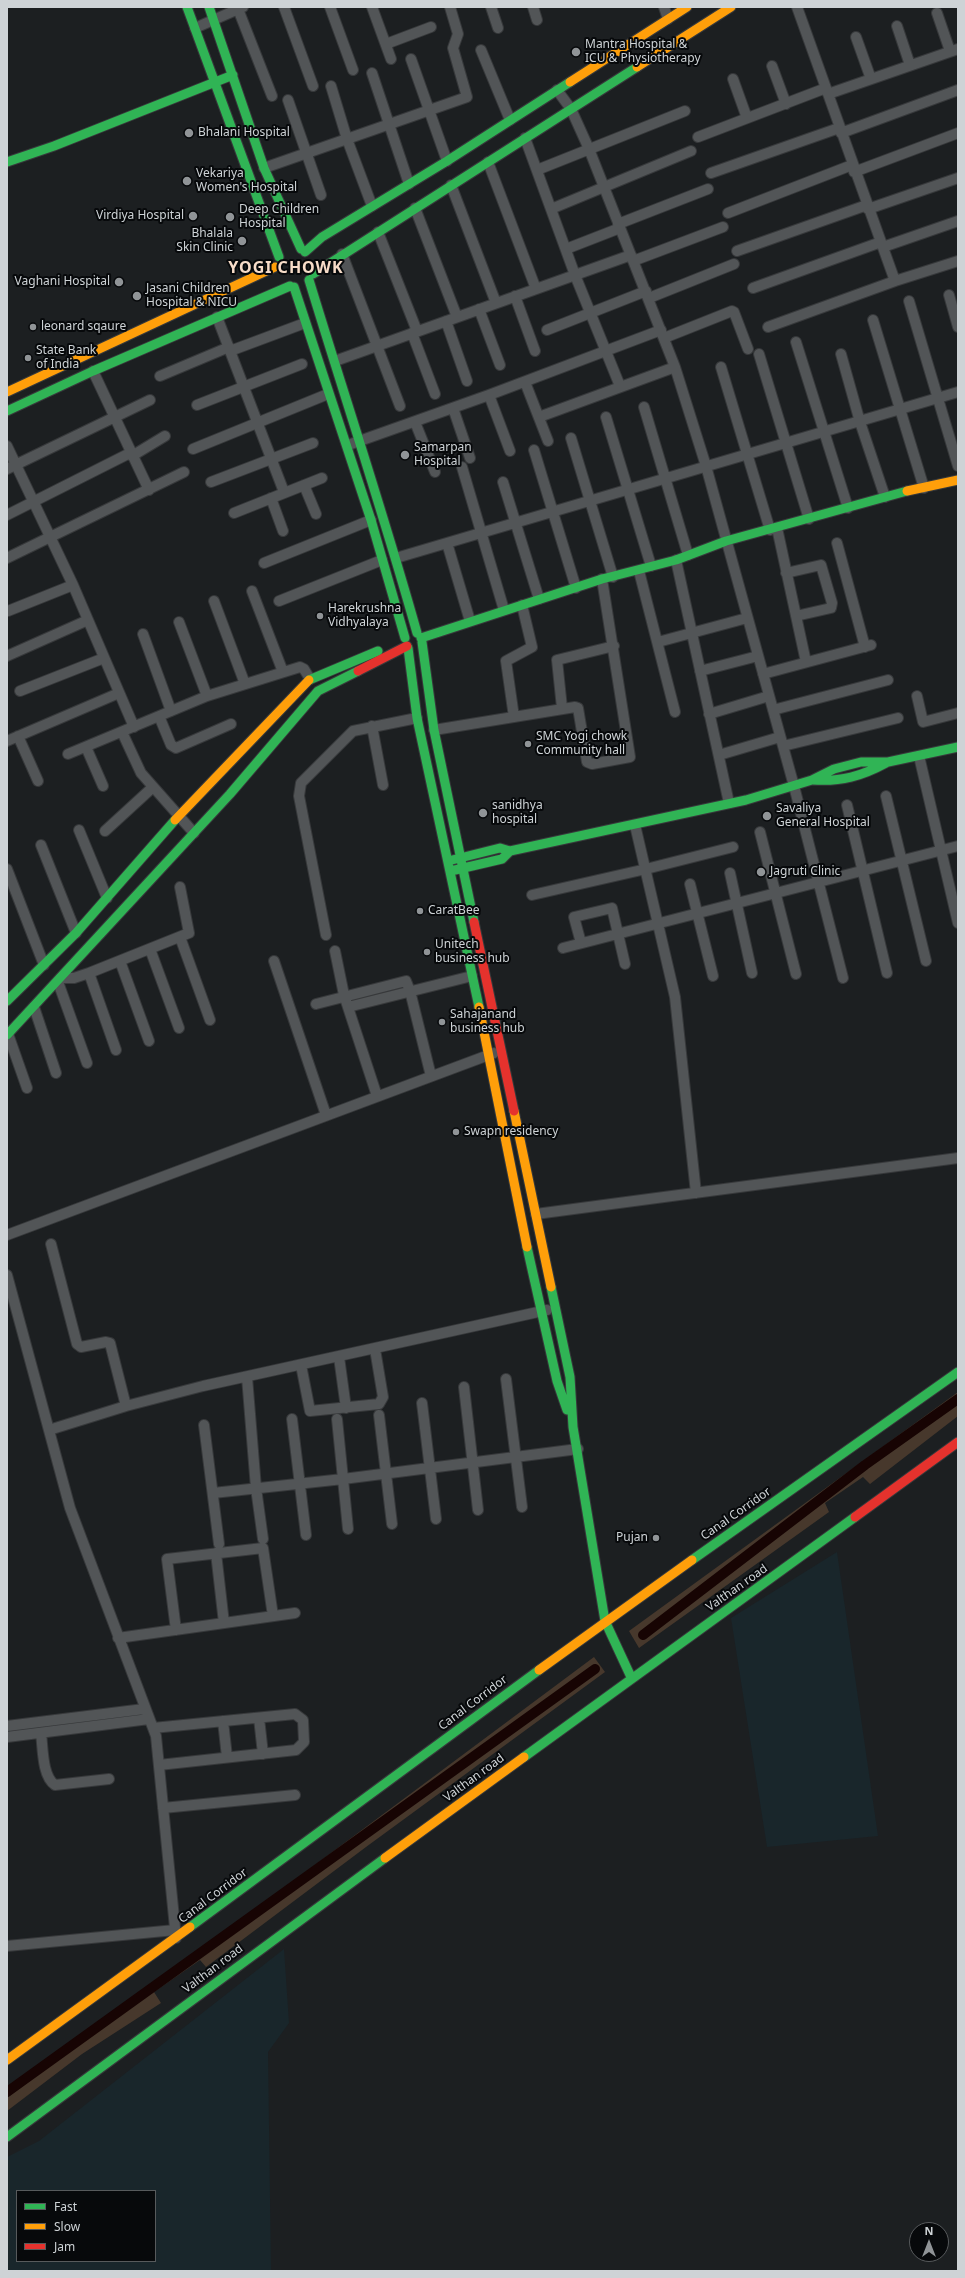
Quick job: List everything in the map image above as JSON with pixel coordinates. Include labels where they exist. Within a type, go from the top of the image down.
[{"type":"street","points":[[187,7],[213,82],[279,257]]},
{"type":"street","points":[[210,7],[264,168],[303,250],[313,262],[311,277],[334,361],[420,638],[434,730],[570,1377],[573,1427]]},
{"type":"street","points":[[284,7],[313,86]]},
{"type":"street","points":[[330,7],[354,70]]},
{"type":"street","points":[[373,7],[391,59]]},
{"type":"street","points":[[264,168],[429,111],[468,95],[453,48],[458,34],[450,7]]},
{"type":"street","points":[[491,7],[498,28]]},
{"type":"street","points":[[533,7],[537,20]]},
{"type":"street","points":[[664,7],[668,19]]},
{"type":"street","points":[[631,1677],[605,1621],[578,1449],[573,1427],[557,1381],[520,1216],[489,1054],[418,718],[406,643],[371,520],[305,323],[292,286],[280,279],[275,267],[279,257],[289,249],[303,250],[687,7]]},
{"type":"street","points":[[7,411],[93,371],[217,317],[292,286],[300,286],[342,254],[731,7]]},
{"type":"street","points":[[797,7],[853,168],[895,281]]},
{"type":"street","points":[[195,28],[241,8],[272,96]]},
{"type":"street","points":[[698,137],[786,104],[871,79],[954,50],[937,13]]},
{"type":"street","points":[[896,26],[910,65]]},
{"type":"street","points":[[386,44],[431,27]]},
{"type":"street","points":[[856,37],[871,79]]},
{"type":"street","points":[[481,50],[510,120]]},
{"type":"street","points":[[411,59],[447,160]]},
{"type":"street","points":[[772,66],[786,104]]},
{"type":"street","points":[[372,73],[409,184]]},
{"type":"street","points":[[7,162],[54,146],[233,75]]},
{"type":"street","points":[[733,79],[747,118]]},
{"type":"street","points":[[331,86],[347,139],[372,206]]},
{"type":"street","points":[[557,90],[571,109],[590,149],[675,367],[706,466],[782,742],[843,978]]},
{"type":"street","points":[[711,173],[958,90]]},
{"type":"street","points":[[288,100],[320,195]]},
{"type":"street","points":[[537,170],[685,111]]},
{"type":"street","points":[[728,213],[853,168],[958,133]]},
{"type":"street","points":[[525,138],[590,312],[620,386]]},
{"type":"street","points":[[551,209],[691,151]]},
{"type":"street","points":[[488,162],[536,290]]},
{"type":"street","points":[[737,251],[958,178]]},
{"type":"street","points":[[451,185],[496,303]]},
{"type":"street","points":[[566,249],[708,189]]},
{"type":"street","points":[[415,208],[457,317]]},
{"type":"street","points":[[753,288],[958,221]]},
{"type":"street","points":[[334,361],[515,296],[723,227]]},
{"type":"street","points":[[378,232],[415,332],[435,394]]},
{"type":"street","points":[[342,254],[400,406]]},
{"type":"street","points":[[768,327],[958,260]]},
{"type":"street","points":[[547,330],[590,312],[647,295],[734,264]]},
{"type":"street","points":[[7,392],[235,284],[275,267]]},
{"type":"street","points":[[515,296],[535,351]]},
{"type":"street","points":[[949,296],[958,327]]},
{"type":"street","points":[[908,301],[958,466]]},
{"type":"street","points":[[479,309],[500,365]]},
{"type":"street","points":[[346,446],[525,382],[606,350],[663,334],[732,311],[734,312],[748,349]]},
{"type":"street","points":[[217,317],[284,492]]},
{"type":"street","points":[[872,320],[924,488]]},
{"type":"street","points":[[446,321],[467,381]]},
{"type":"street","points":[[160,376],[229,349],[305,323]]},
{"type":"street","points":[[796,342],[848,508]]},
{"type":"street","points":[[759,354],[785,443],[810,519]]},
{"type":"street","points":[[841,354],[860,422],[885,497]]},
{"type":"street","points":[[197,406],[302,364]]},
{"type":"street","points":[[539,417],[675,367]]},
{"type":"street","points":[[721,367],[747,454],[773,529],[786,573],[806,662]]},
{"type":"street","points":[[93,371],[131,455],[149,490]]},
{"type":"street","points":[[525,382],[548,441]]},
{"type":"street","points":[[396,558],[628,488],[860,422],[958,392]]},
{"type":"street","points":[[193,449],[328,394]]},
{"type":"street","points":[[489,395],[510,451]]},
{"type":"street","points":[[12,467],[150,400]]},
{"type":"street","points":[[644,407],[688,555]]},
{"type":"street","points":[[453,408],[470,458]]},
{"type":"street","points":[[606,418],[651,566]]},
{"type":"street","points":[[415,422],[435,472]]},
{"type":"street","points":[[7,515],[131,455],[165,436]]},
{"type":"street","points":[[571,438],[613,577]]},
{"type":"street","points":[[211,482],[270,458],[313,443]]},
{"type":"street","points":[[7,446],[12,467],[34,502],[73,585],[134,727]]},
{"type":"street","points":[[534,450],[576,588]]},
{"type":"street","points":[[462,467],[504,610]]},
{"type":"street","points":[[7,558],[184,472]]},
{"type":"street","points":[[234,513],[322,478]]},
{"type":"street","points":[[27,1088],[8,1035],[194,833],[318,691],[406,643],[409,633],[420,638],[602,579],[639,571],[651,566],[676,560],[726,541],[810,519],[885,497],[958,480]]},
{"type":"street","points":[[503,482],[539,599]]},
{"type":"street","points":[[304,485],[316,514]]},
{"type":"street","points":[[271,498],[284,531]]},
{"type":"street","points":[[264,563],[371,520]]},
{"type":"street","points":[[447,543],[470,621]]},
{"type":"street","points":[[763,674],[868,646],[837,543]]},
{"type":"street","points":[[279,601],[382,560]]},
{"type":"street","points":[[676,560],[729,803]]},
{"type":"street","points":[[786,573],[821,565],[832,603],[831,608],[796,616]]},
{"type":"street","points":[[639,571],[676,712]]},
{"type":"street","points":[[434,730],[575,706],[578,708],[586,760],[589,764],[630,757],[614,646],[602,579]]},
{"type":"street","points":[[8,611],[73,585]]},
{"type":"street","points":[[252,590],[282,672]]},
{"type":"street","points":[[214,601],[245,684]]},
{"type":"street","points":[[514,717],[506,660],[532,647],[522,605]]},
{"type":"street","points":[[658,642],[747,618]]},
{"type":"street","points":[[7,656],[88,620]]},
{"type":"street","points":[[179,622],[207,696]]},
{"type":"street","points":[[143,634],[171,711]]},
{"type":"street","points":[[406,643],[416,649],[420,638]]},
{"type":"street","points":[[7,1000],[76,933],[179,816],[310,680],[406,643]]},
{"type":"street","points":[[562,708],[557,660],[614,646]]},
{"type":"street","points":[[700,671],[758,656]]},
{"type":"street","points":[[20,691],[104,658]]},
{"type":"street","points":[[68,754],[207,696],[282,672],[300,667],[304,669],[310,680]]},
{"type":"street","points":[[773,710],[888,680]]},
{"type":"street","points":[[7,741],[119,693]]},
{"type":"street","points":[[709,714],[769,696]]},
{"type":"street","points":[[917,696],[923,722],[958,713]]},
{"type":"street","points":[[159,716],[172,745],[176,748],[231,724]]},
{"type":"street","points":[[326,935],[299,796],[299,787],[301,783],[350,734],[372,726],[418,718]]},
{"type":"street","points":[[719,755],[898,718]]},
{"type":"street","points":[[372,726],[383,785]]},
{"type":"street","points":[[122,732],[138,769],[194,833]]},
{"type":"street","points":[[18,736],[38,781]]},
{"type":"street","points":[[86,747],[103,786]]},
{"type":"street","points":[[448,861],[500,848],[510,851],[635,825],[729,803],[794,786],[812,780],[834,769],[860,762],[888,762],[958,747]]},
{"type":"street","points":[[919,756],[958,923]]},
{"type":"street","points":[[812,780],[837,782],[861,776],[888,762]]},
{"type":"street","points":[[105,832],[153,787]]},
{"type":"street","points":[[886,796],[926,961]]},
{"type":"street","points":[[847,805],[887,973]]},
{"type":"street","points":[[635,825],[675,997],[696,1193]]},
{"type":"street","points":[[79,830],[107,898]]},
{"type":"street","points":[[760,832],[796,974]]},
{"type":"street","points":[[41,845],[76,933]]},
{"type":"street","points":[[532,895],[646,869],[733,846]]},
{"type":"street","points":[[563,948],[958,846]]},
{"type":"street","points":[[450,871],[502,859],[510,851]]},
{"type":"street","points":[[7,869],[44,965]]},
{"type":"street","points":[[730,873],[752,973]]},
{"type":"street","points":[[690,884],[699,914],[713,976]]},
{"type":"street","points":[[60,980],[74,978],[89,973],[190,932],[180,887]]},
{"type":"street","points":[[581,943],[574,917],[610,908],[613,909],[625,964]]},
{"type":"street","points":[[180,937],[210,1020]]},
{"type":"street","points":[[150,949],[179,1028]]},
{"type":"street","points":[[335,951],[344,995],[377,1096]]},
{"type":"street","points":[[120,961],[148,1041]]},
{"type":"street","points":[[274,961],[326,1115]]},
{"type":"street","points":[[89,973],[116,1050]]},
{"type":"street","points":[[348,1007],[472,976]]},
{"type":"street","points":[[60,980],[87,1063]]},
{"type":"street","points":[[316,1004],[344,995],[404,980],[410,991],[431,1076]]},
{"type":"street","points":[[34,1007],[56,1073]]},
{"type":"street","points":[[7,1235],[489,1054],[502,1051]]},
{"type":"street","points":[[536,1214],[958,1158]]},
{"type":"street","points":[[51,1244],[77,1344],[81,1346],[106,1342],[110,1343],[126,1406]]},
{"type":"street","points":[[7,1275],[70,1508],[144,1709],[156,1736],[162,1808],[176,1934],[7,1946]]},
{"type":"street","points":[[50,1430],[126,1406],[246,1377],[542,1312],[555,1307]]},
{"type":"street","points":[[301,1365],[308,1410],[313,1412],[379,1404],[382,1400],[375,1349]]},
{"type":"street","points":[[339,1357],[346,1408]]},
{"type":"street","name":"Canal Corridor","points":[[7,2060],[176,1934],[605,1621],[958,1372]]},
{"type":"street","points":[[246,1377],[256,1488],[263,1539]]},
{"type":"street","points":[[506,1379],[522,1507]]},
{"type":"street","points":[[464,1387],[478,1510]]},
{"type":"street","points":[[422,1403],[436,1519]]},
{"type":"street","points":[[379,1415],[392,1524]]},
{"type":"street","points":[[292,1419],[306,1536]]},
{"type":"street","points":[[337,1419],[348,1529]]},
{"type":"street","points":[[204,1425],[213,1493],[224,1623]]},
{"type":"street","name":"Valthan road","points":[[7,2137],[631,1677],[958,1442]]},
{"type":"street","points":[[213,1493],[430,1469],[578,1449]]},
{"type":"street","points":[[176,1630],[167,1559],[218,1548],[263,1548],[272,1616]]},
{"type":"street","points":[[118,1638],[295,1613]]},
{"type":"street","points":[[7,1726],[144,1709]]},
{"type":"street","points":[[7,1737],[151,1723],[169,1726],[295,1714],[303,1720],[304,1742],[301,1747],[296,1750],[159,1765]]},
{"type":"street","points":[[259,1718],[263,1754]]},
{"type":"street","points":[[222,1721],[227,1757]]},
{"type":"street","points":[[41,1733],[47,1774],[50,1781],[55,1785],[109,1779]]},
{"type":"street","points":[[162,1808],[295,1795]]},
{"type":"shaded area","points":[[958,1392],[958,1416],[870,1484],[863,1477],[825,1503],[829,1512],[639,1648],[629,1631]]},
{"type":"shaded area","points":[[837,1552],[878,1836],[767,1847],[731,1618]]},
{"type":"shaded area","points":[[594,1657],[605,1672],[366,1847],[206,1967],[200,1960],[154,1992],[161,2003],[82,2054],[7,2111],[7,2098],[225,1932]]},
{"type":"shaded area","points":[[284,1949],[289,2023],[268,2052],[271,2271],[7,2271],[7,2157],[39,2141]]},
{"type":"waterway","points":[[643,1635],[865,1465],[958,1399]]},
{"type":"waterway","points":[[7,2092],[595,1669]]},
{"type":"traffic: fast","points":[[187,7],[279,257]]},
{"type":"traffic: fast","points":[[209,7],[264,168],[301,249]]},
{"type":"traffic: fast","points":[[313,274],[637,67]]},
{"type":"traffic: fast","points":[[7,162],[54,146],[233,75]]},
{"type":"traffic: fast","points":[[305,252],[322,237],[447,161],[570,82]]},
{"type":"traffic: fast","points":[[309,280],[378,501],[417,633]]},
{"type":"traffic: fast","points":[[7,411],[93,371],[290,286]]},
{"type":"traffic: fast","points":[[294,287],[371,520],[405,638]]},
{"type":"traffic: fast","points":[[421,638],[602,579],[676,560],[726,541],[907,491]]},
{"type":"traffic: fast","points":[[422,642],[434,730],[474,922]]},
{"type":"traffic: fast","points":[[408,648],[417,718],[479,1007]]},
{"type":"traffic: fast","points":[[309,680],[378,651]]},
{"type":"traffic: fast","points":[[7,1035],[230,794],[318,691],[358,671]]},
{"type":"traffic: fast","points":[[452,860],[500,848],[510,851],[746,800],[812,780],[834,769],[861,762],[888,762],[958,747]]},
{"type":"traffic: fast","points":[[813,780],[833,780],[860,775],[886,763]]},
{"type":"traffic: fast","points":[[7,1001],[76,933],[175,820]]},
{"type":"traffic: fast","points":[[455,870],[502,859],[510,851]]},
{"type":"traffic: fast","points":[[527,1247],[557,1381],[567,1410]]},
{"type":"traffic: fast","points":[[551,1287],[570,1377],[573,1427],[605,1621],[631,1677]]},
{"type":"traffic: fast","points":[[692,1560],[958,1372]]},
{"type":"traffic: fast","points":[[524,1757],[855,1517]]},
{"type":"traffic: fast","points":[[190,1927],[539,1670]]},
{"type":"traffic: fast","points":[[7,2137],[385,1858]]},
{"type":"traffic: slow","points":[[570,82],[687,7]]},
{"type":"traffic: slow","points":[[637,67],[731,7]]},
{"type":"traffic: slow","points":[[7,392],[275,267]]},
{"type":"traffic: slow","points":[[907,491],[958,480]]},
{"type":"traffic: slow","points":[[175,820],[309,680]]},
{"type":"traffic: slow","points":[[479,1007],[527,1247]]},
{"type":"traffic: slow","points":[[514,1111],[551,1287]]},
{"type":"traffic: slow","points":[[539,1670],[692,1560]]},
{"type":"traffic: slow","points":[[385,1858],[524,1757]]},
{"type":"traffic: slow","points":[[7,2060],[190,1927]]},
{"type":"traffic: jam","points":[[358,671],[407,646]]},
{"type":"traffic: jam","points":[[474,922],[514,1111]]},
{"type":"traffic: jam","points":[[855,1517],[958,1442]]},
{"type":"place","name":"Mantra Hospital & ICU & Physiotherapy","points":[[576,52]]},
{"type":"place","name":"Bhalani Hospital","points":[[189,133]]},
{"type":"place","name":"Vekariya Women's Hospital","points":[[187,181]]},
{"type":"place","name":"Virdiya Hospital","points":[[193,216]]},
{"type":"place","name":"Deep Children Hospital","points":[[230,217]]},
{"type":"place","name":"Bhalala Skin Clinic","points":[[242,241]]},
{"type":"place","name":"Vaghani Hospital","points":[[119,282]]},
{"type":"place","name":"Jasani Children Hospital & NICU","points":[[137,296]]},
{"type":"place","name":"leonard sqaure","points":[[33,327]]},
{"type":"place","name":"State Bank of India","points":[[28,358]]},
{"type":"place","name":"Samarpan Hospital","points":[[405,455]]},
{"type":"place","name":"Harekrushna Vidhyalaya","points":[[320,616]]},
{"type":"place","name":"SMC Yogi chowk Community hall","points":[[528,744]]},
{"type":"place","name":"sanidhya hospital","points":[[483,813]]},
{"type":"place","name":"Savaliya General Hospital","points":[[767,816]]},
{"type":"place","name":"Jagruti Clinic","points":[[761,872]]},
{"type":"place","name":"CaratBee","points":[[420,911]]},
{"type":"place","name":"Unitech business hub","points":[[427,952]]},
{"type":"place","name":"Sahajanand business hub","points":[[442,1022]]},
{"type":"place","name":"Swapn residency","points":[[456,1132]]},
{"type":"place","name":"Pujan","points":[[656,1538]]},
{"type":"district","name":"YOGI CHOWK","points":[[286,268]]}]
